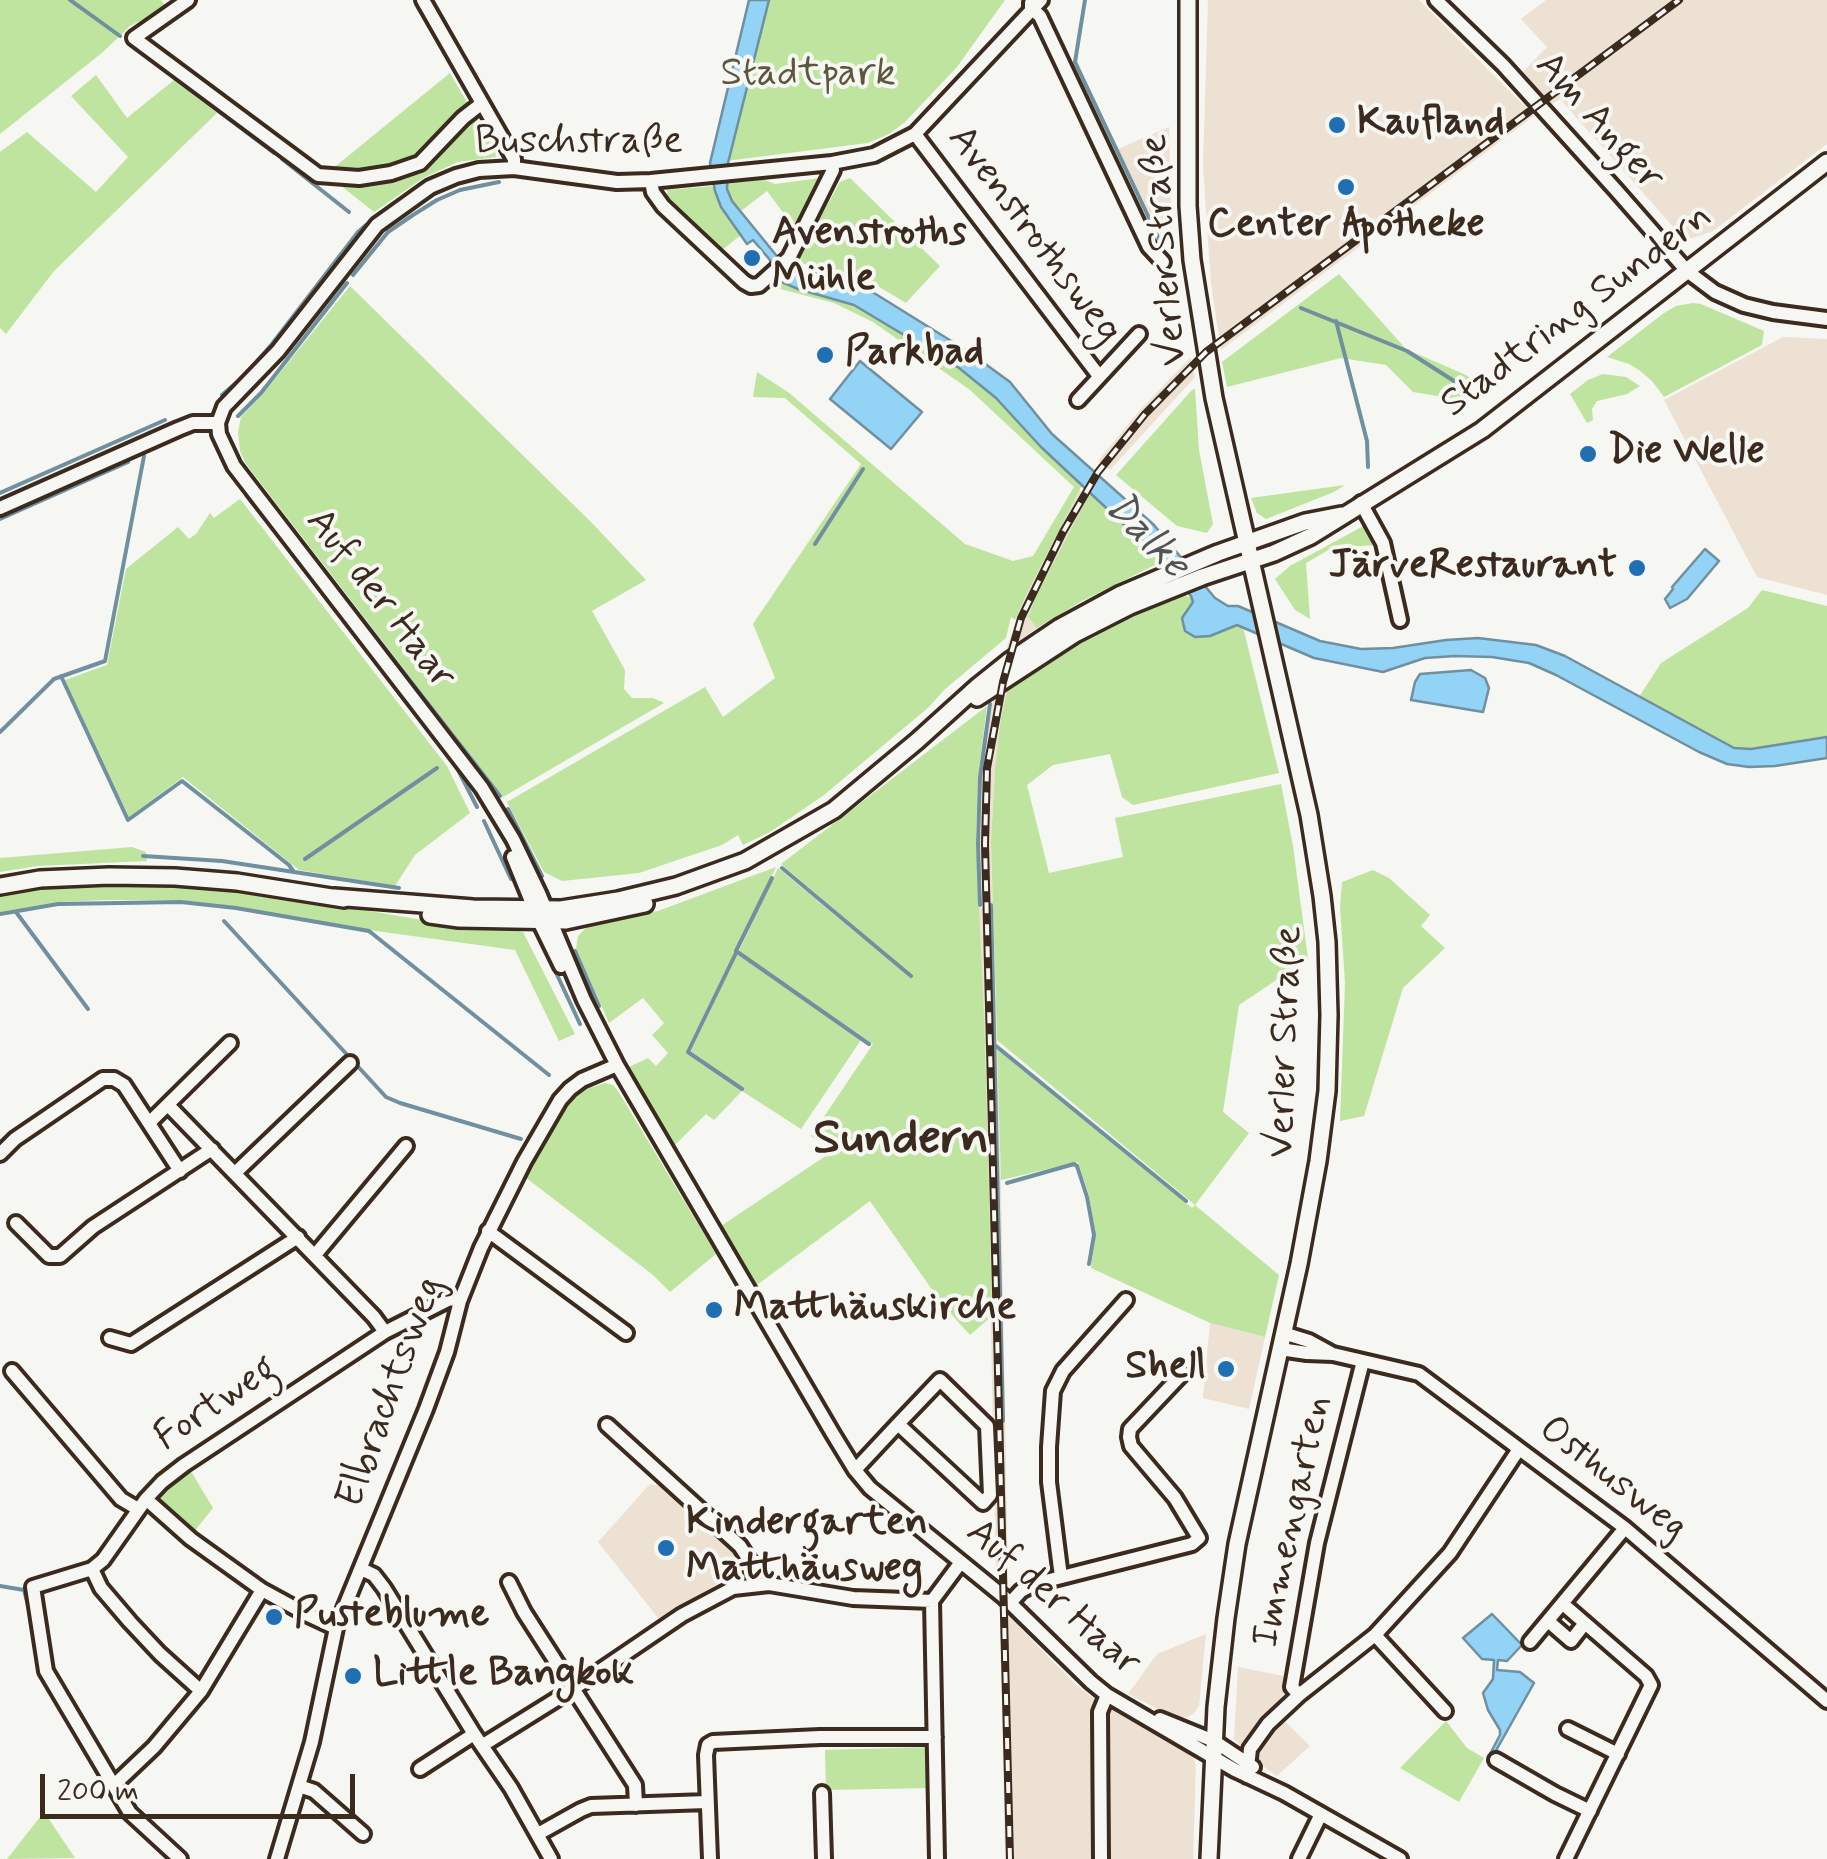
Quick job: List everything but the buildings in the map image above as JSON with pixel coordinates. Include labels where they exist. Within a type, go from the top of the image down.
[{"type":"main road","name":"Verler Straße","points":[[1190,0],[1188,206],[1192,260],[1206,352],[1320,878],[1329,1016],[1318,1161],[1226,1618],[1213,1749],[1210,1859]]},
{"type":"main road","name":"Stadtring Sundern","points":[[0,886],[40,879],[175,877],[334,897],[543,915],[676,886],[746,861],[834,810],[1008,662],[1060,627],[1119,595],[1191,564],[1248,552],[1274,552],[1310,536],[1482,430],[1827,162]]},
{"type":"main road","name":"Stadtring Sundern","points":[[917,741],[1075,634],[1130,606],[1202,578],[1248,552]]},
{"type":"street","points":[[188,0],[134,38],[318,175],[359,178],[420,163],[482,104]]},
{"type":"street","points":[[422,0],[514,158],[514,168]]},
{"type":"street","name":"Am Anger","points":[[1436,0],[1524,88],[1687,271],[1716,292],[1744,305],[1827,318]]},
{"type":"street","points":[[1035,3],[1150,248],[1162,262]]},
{"type":"street","name":"Buschstraße","points":[[218,422],[224,408],[278,352],[377,225],[430,187],[480,170],[514,168],[617,182],[651,182],[874,156],[915,134],[1026,19],[1035,3]]},
{"type":"street","name":"Avenstrothsweg","points":[[915,134],[1099,376]]},
{"type":"street","points":[[651,182],[663,206],[751,286],[759,285],[787,261],[832,163]]},
{"type":"street","name":"Avenstrothsweg","points":[[1078,400],[1139,334]]},
{"type":"street","points":[[0,508],[193,423],[218,422]]},
{"type":"street","name":"Auf der Haar","points":[[218,422],[219,434],[234,466],[466,765],[512,839],[579,1003],[855,1470],[870,1488],[1010,1603],[1106,1695],[1213,1749],[1400,1859]]},
{"type":"street","points":[[1361,503],[1383,543],[1400,620]]},
{"type":"street","points":[[149,1123],[230,1043]]},
{"type":"street","points":[[235,1173],[350,1063]]},
{"type":"street","name":"Elbrachtsweg","points":[[277,1859],[312,1742],[336,1628],[426,1409],[460,1301],[488,1231],[560,1100],[582,1080],[617,1065]]},
{"type":"street","points":[[0,1154],[15,1139],[103,1080],[114,1078],[124,1086],[180,1170]]},
{"type":"street","points":[[168,1105],[374,1316],[385,1332]]},
{"type":"street","points":[[315,1255],[406,1146]]},
{"type":"street","points":[[16,1222],[49,1256],[60,1256],[93,1226],[212,1150]]},
{"type":"street","points":[[488,1231],[626,1333]]},
{"type":"street","points":[[110,1338],[131,1344],[298,1238]]},
{"type":"street","name":"Fortweg","points":[[92,1569],[104,1560],[142,1504],[184,1464],[385,1332],[450,1300],[460,1301]]},
{"type":"street","points":[[1061,1577],[1049,1482],[1053,1391],[1063,1371],[1126,1300]]},
{"type":"street","name":"Osthusweg","points":[[1281,1341],[1420,1374],[1625,1528],[1827,1702]]},
{"type":"street","name":"Immengarten","points":[[1299,1695],[1292,1687],[1316,1542],[1363,1361]]},
{"type":"street","points":[[12,1371],[121,1498],[142,1504],[262,1590],[336,1628]]},
{"type":"street","points":[[1010,1603],[1034,1584],[1192,1544],[1199,1538],[1175,1498],[1131,1446],[1129,1437],[1130,1429],[1183,1373]]},
{"type":"street","points":[[855,1470],[898,1424],[940,1380],[987,1426],[990,1496],[983,1503],[898,1424]]},
{"type":"street","points":[[607,1425],[740,1546],[750,1564],[754,1584]]},
{"type":"street","points":[[1248,1770],[1250,1749],[1268,1724],[1374,1635],[1450,1553],[1519,1449]]},
{"type":"street","points":[[1530,1642],[1625,1528]]},
{"type":"street","points":[[937,1859],[932,1601],[961,1562]]},
{"type":"street","points":[[180,1859],[130,1813],[46,1670],[33,1586],[92,1569],[101,1588],[130,1622],[201,1690]]},
{"type":"street","points":[[360,1570],[374,1575],[384,1588],[512,1788],[551,1859]]},
{"type":"street","points":[[510,1582],[524,1612],[635,1785],[636,1804]]},
{"type":"street","points":[[420,1768],[573,1689],[682,1616],[734,1588],[770,1584],[854,1598],[932,1601]]},
{"type":"street","points":[[114,1785],[154,1747],[201,1690],[262,1590]]},
{"type":"street","points":[[1562,1604],[1646,1676],[1650,1684],[1566,1859]]},
{"type":"street","points":[[1548,1621],[1570,1641],[1585,1624]]},
{"type":"street","points":[[1374,1635],[1445,1711]]},
{"type":"street","points":[[1100,1859],[1100,1712],[1106,1695]]},
{"type":"street","points":[[1568,1728],[1618,1754]]},
{"type":"street","points":[[710,1859],[706,1755],[713,1742],[935,1737]]},
{"type":"street","points":[[1496,1760],[1590,1811]]},
{"type":"street","points":[[299,1786],[314,1791],[362,1834]]},
{"type":"street","points":[[822,1793],[824,1859]]},
{"type":"street","points":[[538,1834],[591,1806],[707,1802]]},
{"type":"street","points":[[1299,1859],[1321,1814]]},
{"type":"shaded area","points":[[1208,0],[1419,0],[1534,116],[1221,350],[1211,284],[1203,166]]},
{"type":"shaded area","points":[[1546,0],[1827,0],[1827,144],[1713,231],[1684,239],[1560,99],[1552,104],[1522,73],[1547,47],[1521,19]]},
{"type":"shaded area","points":[[1169,127],[1173,247],[1164,242],[1118,149]]},
{"type":"shaded area","points":[[1783,337],[1827,339],[1827,595],[1757,577],[1664,400]]},
{"type":"shaded area","points":[[1190,358],[1195,377],[1110,470],[1098,461],[1140,410]]},
{"type":"shaded area","points":[[1079,490],[1088,498],[1028,616],[1037,628],[1006,650],[1025,595]]},
{"type":"shaded area","points":[[1009,683],[995,767],[991,843],[1008,1584],[996,1574],[985,1040],[978,908],[983,908],[982,777],[994,692]]},
{"type":"shaded area","points":[[1210,1323],[1265,1337],[1249,1409],[1203,1398]]},
{"type":"shaded area","name":"Kindergarten Matthäusweg","points":[[650,1484],[666,1490],[724,1542],[736,1561],[729,1577],[659,1619],[598,1542]]},
{"type":"shaded area","points":[[1000,1607],[1075,1684],[1093,1698],[1179,1744],[1194,1759],[1193,1859],[1005,1859]]},
{"type":"shaded area","points":[[1206,1634],[1199,1706],[1193,1714],[1174,1717],[1128,1694],[1157,1654]]},
{"type":"shaded area","points":[[1238,1667],[1289,1677],[1273,1710],[1310,1746],[1277,1776],[1234,1739]]},
{"type":"green space","points":[[0,0],[161,0],[167,8],[130,26],[0,134]]},
{"type":"green space","name":"Stadtpark","points":[[749,0],[1005,0],[957,67],[889,134],[868,143],[710,163]]},
{"type":"green space","points":[[450,73],[496,157],[458,162],[425,177],[374,212],[326,174]]},
{"type":"green space","points":[[96,75],[127,118],[174,80],[217,113],[54,271],[6,334],[0,328],[0,152],[27,132],[96,192],[128,157],[71,96]]},
{"type":"green space","points":[[760,178],[775,184],[820,178],[799,223],[793,226],[767,191],[741,211],[732,201],[727,182]]},
{"type":"green space","points":[[850,178],[940,266],[906,303],[866,279],[800,263],[797,259],[840,182]]},
{"type":"green space","points":[[714,186],[721,207],[741,235],[722,250],[668,201],[667,190]]},
{"type":"green space","points":[[1339,274],[1406,349],[1475,382],[1462,400],[1413,392],[1386,365],[1341,358],[1227,387],[1222,362]]},
{"type":"green space","points":[[777,280],[854,305],[959,368],[996,398],[1082,485],[1015,620],[1011,617],[1006,638],[824,795],[770,832],[743,845],[738,835],[722,845],[639,873],[562,881],[544,872],[507,802],[705,687],[723,717],[775,678],[753,624],[861,464],[785,398],[753,397],[757,372],[788,392],[965,544],[1013,561],[1033,556],[1074,487],[970,390],[873,322],[834,303],[769,286]]},
{"type":"green space","points":[[350,286],[646,580],[592,611],[625,670],[624,689],[632,698],[653,698],[664,703],[503,797],[246,464],[240,451],[241,417]]},
{"type":"green space","points":[[1693,303],[1764,331],[1762,345],[1664,397],[1639,370],[1607,357],[1664,313]]},
{"type":"green space","points":[[1603,374],[1626,377],[1640,386],[1627,394],[1597,401],[1592,409],[1593,420],[1587,423],[1570,394]]},
{"type":"green space","points":[[1195,389],[1199,450],[1213,524],[1207,533],[1177,526],[1116,475]]},
{"type":"green space","points":[[1345,485],[1266,519],[1257,513],[1251,498]]},
{"type":"green space","points":[[1090,493],[1163,561],[1037,628],[1028,617],[1034,600]]},
{"type":"green space","points":[[240,499],[447,766],[470,813],[415,855],[395,886],[299,870],[183,777],[129,817],[65,680],[107,665],[126,569],[178,527],[189,539],[210,513],[214,518]]},
{"type":"green space","points":[[1369,523],[1376,545],[1332,548],[1306,563],[1310,619],[1295,610],[1275,579],[1290,566]]},
{"type":"green space","points":[[1762,590],[1827,606],[1827,737],[1734,748],[1639,697],[1661,663],[1748,608]]},
{"type":"green space","points":[[1185,595],[1191,596],[1211,636],[1237,625],[1243,627],[1279,773],[1133,805],[1122,797],[1110,754],[1053,765],[1027,785],[1049,873],[1123,857],[1115,818],[1281,784],[1308,959],[1239,1005],[1223,1112],[1249,1133],[1195,1205],[997,1040],[991,843],[995,767],[1009,683],[1101,630]]},
{"type":"green space","points":[[987,706],[978,777],[976,837],[992,1316],[970,1335],[942,1304],[870,1201],[757,1285],[721,1226],[833,1151],[811,1136],[873,1044],[739,951],[778,868],[911,978],[781,864]]},
{"type":"green space","points":[[132,847],[146,852],[147,861],[38,866],[0,872],[0,858]]},
{"type":"green space","points":[[776,867],[686,1052],[741,1091],[744,1089],[691,1051],[737,954],[861,1040],[801,1129],[742,1091],[714,1120],[706,1114],[674,1146],[629,1067],[648,1058],[656,1066],[668,1053],[652,1035],[664,1023],[643,998],[609,1023],[576,949],[578,936],[590,924],[658,911]]},
{"type":"green space","points":[[1373,870],[1389,878],[1430,915],[1421,926],[1445,948],[1403,988],[1364,1116],[1340,1121],[1345,983],[1342,882]]},
{"type":"green space","points":[[108,881],[235,888],[434,922],[523,932],[575,1034],[559,1041],[515,950],[181,900],[59,902],[0,912],[0,892]]},
{"type":"green space","points":[[997,1048],[1192,1208],[1195,1205],[1279,1275],[1265,1337],[1210,1323],[1091,1268],[1095,1232],[1078,1162],[1001,1180]]},
{"type":"green space","points":[[605,1083],[618,1091],[716,1254],[670,1292],[525,1177],[567,1104],[586,1089]]},
{"type":"green space","points":[[189,1468],[213,1508],[193,1533],[157,1498],[165,1486]]},
{"type":"green space","points":[[1446,1721],[1467,1748],[1484,1758],[1459,1802],[1400,1768]]},
{"type":"green space","points":[[929,1747],[930,1788],[826,1790],[825,1750]]},
{"type":"green space","points":[[44,1812],[75,1858],[7,1859]]},
{"type":"water","name":"Dalke","points":[[749,0],[769,0],[728,163],[727,189],[732,201],[776,255],[790,266],[866,288],[1010,382],[1052,434],[1154,525],[1215,598],[1320,641],[1361,649],[1478,638],[1536,645],[1565,656],[1734,748],[1827,737],[1827,758],[1775,766],[1727,764],[1529,663],[1455,656],[1425,658],[1383,672],[1314,658],[1237,625],[1210,636],[1195,637],[1185,631],[1182,618],[1193,602],[1163,561],[1041,447],[996,398],[959,368],[854,305],[777,280],[770,260],[753,240],[747,244],[721,207],[710,163]]},
{"type":"water","points":[[860,361],[922,412],[891,449],[830,399]]},
{"type":"water","points":[[1705,549],[1719,561],[1687,599],[1670,608],[1665,599],[1672,587]]},
{"type":"water","points":[[1471,670],[1485,678],[1489,688],[1483,712],[1411,700],[1420,674]]},
{"type":"water","points":[[1492,1614],[1522,1645],[1507,1661],[1498,1660],[1497,1670],[1520,1672],[1534,1683],[1493,1756],[1490,1754],[1500,1730],[1483,1693],[1493,1679],[1494,1660],[1482,1659],[1463,1638]]},
{"type":"waterway","points":[[70,0],[120,36]]},
{"type":"waterway","points":[[1085,0],[1075,62],[1159,239]]},
{"type":"waterway","points":[[131,44],[162,68]]},
{"type":"waterway","points":[[176,79],[274,153]]},
{"type":"waterway","points":[[282,159],[349,212]]},
{"type":"waterway","points":[[353,275],[388,232],[413,215],[460,190],[499,182]]},
{"type":"waterway","points":[[222,395],[272,344],[366,225]]},
{"type":"waterway","points":[[238,416],[261,393],[347,283]]},
{"type":"waterway","points":[[1301,308],[1407,351],[1454,381]]},
{"type":"waterway","points":[[1336,321],[1367,441],[1368,467]]},
{"type":"waterway","points":[[0,493],[165,420]]},
{"type":"waterway","points":[[0,732],[54,679],[105,661],[144,456]]},
{"type":"waterway","points":[[0,519],[128,462]]},
{"type":"waterway","points":[[815,544],[863,469]]},
{"type":"waterway","points":[[246,495],[265,519]]},
{"type":"waterway","points":[[282,516],[500,796]]},
{"type":"waterway","points":[[270,525],[315,583]]},
{"type":"waterway","points":[[322,592],[402,696]]},
{"type":"waterway","points":[[61,676],[128,820],[182,781],[294,872]]},
{"type":"waterway","points":[[980,905],[980,777],[990,704]]},
{"type":"waterway","points":[[411,707],[456,766],[477,807]]},
{"type":"waterway","points":[[305,859],[437,768]]},
{"type":"waterway","points":[[508,809],[542,876]]},
{"type":"waterway","points":[[484,821],[511,879]]},
{"type":"waterway","points":[[143,856],[222,861],[399,888]]},
{"type":"waterway","points":[[782,868],[911,976]]},
{"type":"waterway","points":[[772,878],[736,951],[869,1044]]},
{"type":"waterway","points":[[0,914],[58,904],[181,902],[369,931],[549,1075]]},
{"type":"waterway","points":[[991,905],[1003,1421]]},
{"type":"waterway","points":[[16,912],[88,1009]]},
{"type":"waterway","points":[[224,921],[386,1097],[521,1139]]},
{"type":"waterway","points":[[545,949],[580,1024]]},
{"type":"waterway","points":[[575,951],[599,1006]]},
{"type":"waterway","points":[[736,953],[688,1052],[742,1089]]},
{"type":"waterway","points":[[996,1046],[1186,1201]]},
{"type":"waterway","points":[[1007,1183],[1077,1166],[1094,1235],[1089,1264]]},
{"type":"waterway","points":[[0,1586],[24,1590],[32,1621]]},
{"type":"waterway","points":[[527,1830],[542,1859]]},
{"type":"railway","points":[[1010,1859],[985,844],[987,768],[1003,682],[1021,618],[1098,472],[1145,414],[1206,352],[1679,0]]},
{"type":"place","name":"Kaufland","points":[[1337,125]]},
{"type":"place","name":"Center Apotheke","points":[[1346,187]]},
{"type":"place","name":"Avenstroths Mühle","points":[[752,258]]},
{"type":"place","name":"Parkbad","points":[[825,355]]},
{"type":"place","name":"Die Welle","points":[[1588,454]]},
{"type":"place","name":"JärveRestaurant","points":[[1637,568]]},
{"type":"place","name":"Matthäuskirche","points":[[714,1310]]},
{"type":"place","name":"Shell","points":[[1226,1369]]},
{"type":"place","name":"Kindergarten Matthäusweg","points":[[666,1548]]},
{"type":"place","name":"Pusteblume","points":[[274,1617]]},
{"type":"place","name":"Little Bangkok","points":[[353,1676]]},
{"type":"district","name":"Sundern","points":[[901,1141]]}]
